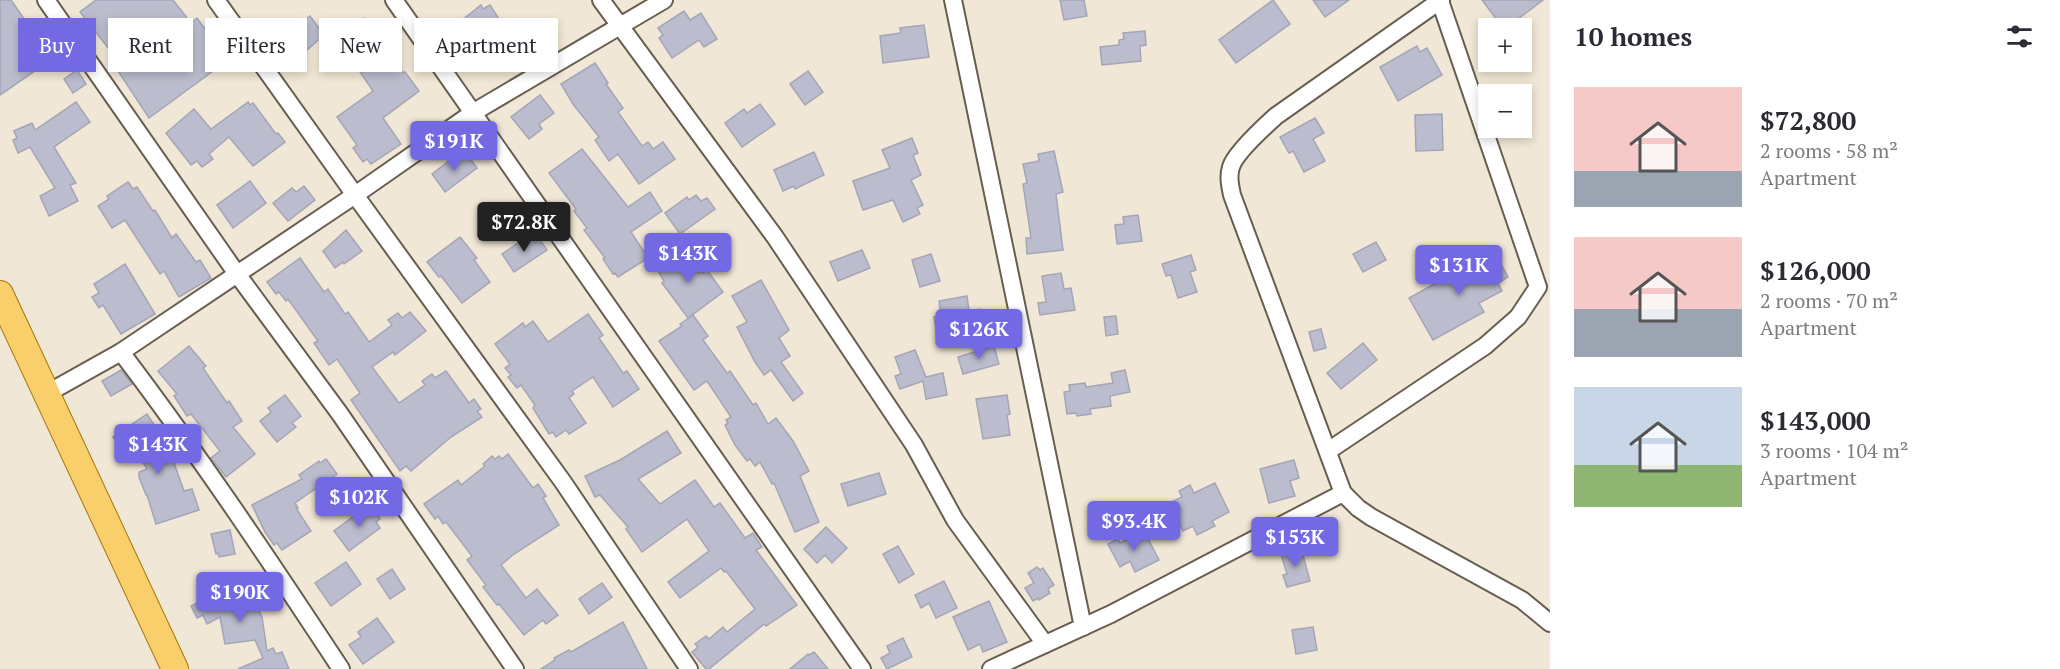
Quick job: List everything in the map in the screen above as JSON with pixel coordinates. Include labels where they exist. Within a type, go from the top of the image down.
[{"type":"main road","points":[[0,294],[175,669]]},
{"type":"street","points":[[46,0],[237,274],[340,414],[515,669]]},
{"type":"street","points":[[216,0],[563,482],[689,669]]},
{"type":"street","points":[[394,0],[862,669]]},
{"type":"street","points":[[601,0],[775,237],[914,445],[955,520],[1045,644]]},
{"type":"street","points":[[46,394],[121,352],[474,112],[664,0]]},
{"type":"street","points":[[953,0],[1083,627]]},
{"type":"street","points":[[1328,451],[1485,346],[1518,316],[1544,282],[1441,0],[1276,116],[1232,163],[1229,179],[1232,195],[1343,493],[1371,517],[1522,600],[1550,623]]},
{"type":"street","points":[[121,352],[226,496],[341,669]]},
{"type":"street","points":[[991,669],[1083,627],[1343,493]]},
{"type":"building","points":[[0,0],[11,0],[24,18],[18,18],[18,72],[33,72],[0,95]]},
{"type":"building","points":[[96,0],[173,0],[187,18],[108,18],[108,48],[96,32],[96,18],[85,18],[80,12]]},
{"type":"building","points":[[1060,0],[1084,0],[1087,16],[1064,20]]},
{"type":"building","points":[[1273,0],[1290,24],[1236,63],[1219,40]]},
{"type":"building","points":[[1313,0],[1349,0],[1325,17]]},
{"type":"building","points":[[1482,0],[1543,0],[1519,18],[1496,18]]},
{"type":"building","points":[[481,5],[483,9],[490,5],[498,18],[465,18]]},
{"type":"building","points":[[684,11],[690,20],[701,13],[717,39],[704,47],[699,40],[672,58],[659,38],[663,35],[658,28]]},
{"type":"building","points":[[310,16],[319,28],[319,39],[307,50],[307,18]]},
{"type":"building","points":[[197,18],[205,29],[205,72],[212,72],[149,118],[119,72],[193,72],[193,21]]},
{"type":"building","points":[[924,25],[929,57],[883,63],[880,36],[901,33],[900,28]]},
{"type":"building","points":[[1145,31],[1146,45],[1140,46],[1141,61],[1102,65],[1100,47],[1119,45],[1119,40],[1124,39],[1123,33]]},
{"type":"building","points":[[1417,46],[1420,52],[1427,48],[1442,75],[1398,101],[1380,67]]},
{"type":"building","points":[[595,63],[623,108],[618,112],[642,146],[648,142],[653,149],[663,142],[675,159],[639,184],[618,154],[609,161],[595,140],[599,137],[573,104],[561,84]]},
{"type":"building","points":[[808,71],[823,92],[805,105],[790,84]]},
{"type":"building","points":[[74,72],[78,72],[86,84],[73,93],[64,79]]},
{"type":"building","points":[[360,72],[405,72],[419,91],[383,118],[401,144],[371,164],[367,159],[363,162],[353,148],[357,145],[337,117],[373,91]]},
{"type":"building","points":[[540,95],[554,113],[539,124],[542,129],[529,139],[511,117]]},
{"type":"building","points":[[76,102],[90,122],[54,147],[76,183],[70,185],[78,201],[49,216],[40,196],[55,188],[30,147],[18,153],[13,140],[17,138],[14,131],[32,123],[35,130]]},
{"type":"building","points":[[248,102],[250,105],[253,103],[276,134],[278,133],[285,142],[253,166],[229,137],[209,154],[213,159],[202,167],[197,161],[191,165],[166,133],[194,109],[211,129]]},
{"type":"building","points":[[760,104],[775,124],[742,147],[725,123],[744,109],[747,113]]},
{"type":"building","points":[[1442,114],[1443,150],[1416,151],[1415,115]]},
{"type":"building","points":[[1315,118],[1324,133],[1313,139],[1325,161],[1304,172],[1293,151],[1289,153],[1280,137]]},
{"type":"building","points":[[912,138],[918,153],[913,155],[921,175],[911,180],[923,205],[917,208],[920,214],[903,222],[893,200],[863,210],[853,181],[890,168],[882,150]]},
{"type":"building","points":[[582,149],[628,207],[650,192],[662,211],[631,232],[648,258],[618,277],[615,273],[613,274],[603,259],[605,258],[584,230],[587,228],[574,211],[576,209],[549,173]]},
{"type":"building","points":[[1054,151],[1063,192],[1056,194],[1063,250],[1027,254],[1026,238],[1031,238],[1023,184],[1027,183],[1023,164],[1039,161],[1038,154]]},
{"type":"building","points":[[461,152],[466,159],[469,157],[477,168],[445,192],[432,174]]},
{"type":"building","points":[[814,152],[824,175],[795,189],[794,186],[783,191],[774,170]]},
{"type":"building","points":[[250,181],[266,203],[233,228],[217,205]]},
{"type":"building","points":[[128,182],[133,189],[137,187],[153,211],[155,210],[172,238],[176,234],[196,262],[200,260],[211,278],[179,297],[164,271],[160,274],[125,220],[112,228],[98,206],[109,199],[107,196]]},
{"type":"building","points":[[304,186],[315,200],[288,221],[273,203],[292,188],[296,192]]},
{"type":"building","points":[[696,195],[701,201],[707,198],[715,209],[680,234],[665,213],[687,197],[689,200]]},
{"type":"building","points":[[1138,215],[1142,241],[1117,244],[1115,225],[1124,224],[1123,217]]},
{"type":"building","points":[[346,230],[362,251],[335,268],[323,251]]},
{"type":"building","points":[[530,235],[535,243],[540,240],[547,250],[514,272],[502,254]]},
{"type":"building","points":[[460,237],[477,258],[474,260],[490,282],[462,303],[427,262]]},
{"type":"building","points":[[1376,242],[1386,260],[1363,272],[1353,254]]},
{"type":"building","points":[[862,250],[870,268],[838,281],[830,262]]},
{"type":"building","points":[[687,252],[699,273],[707,270],[723,292],[688,318],[662,283],[664,281],[655,266],[668,258],[670,261]]},
{"type":"building","points":[[1492,252],[1500,268],[1502,266],[1508,277],[1498,283],[1502,291],[1479,303],[1484,312],[1433,340],[1409,298]]},
{"type":"building","points":[[931,254],[940,281],[920,287],[912,260]]},
{"type":"building","points":[[1191,255],[1196,270],[1190,272],[1197,292],[1178,298],[1171,275],[1166,276],[1162,264]]},
{"type":"building","points":[[300,258],[324,292],[328,289],[345,314],[348,312],[369,342],[392,325],[388,320],[398,313],[402,318],[410,312],[426,331],[395,355],[393,352],[372,367],[399,403],[425,385],[422,381],[432,374],[435,378],[446,371],[469,403],[474,399],[481,409],[477,411],[482,417],[451,437],[411,471],[406,466],[400,471],[351,400],[360,393],[337,359],[329,365],[314,343],[318,341],[288,299],[286,301],[279,292],[276,294],[267,282]]},
{"type":"building","points":[[125,264],[155,314],[121,334],[103,305],[99,308],[92,297],[99,293],[94,284]]},
{"type":"building","points":[[1061,273],[1064,289],[1071,288],[1075,310],[1040,315],[1038,303],[1046,302],[1042,276]]},
{"type":"building","points":[[761,280],[789,330],[779,338],[790,356],[781,362],[803,393],[793,401],[771,370],[764,375],[737,327],[747,322],[732,296]]},
{"type":"building","points":[[967,296],[969,311],[980,309],[983,327],[937,335],[934,317],[941,316],[939,301]]},
{"type":"building","points":[[588,314],[603,335],[599,338],[623,373],[627,371],[639,389],[613,407],[593,377],[572,391],[574,394],[569,398],[586,423],[569,434],[566,430],[556,437],[553,432],[549,434],[533,408],[535,405],[521,385],[517,388],[508,377],[511,375],[505,368],[510,364],[495,344],[523,323],[525,327],[533,321],[548,342]]},
{"type":"building","points":[[693,315],[708,336],[703,340],[727,373],[730,371],[753,405],[756,403],[768,424],[776,418],[793,441],[809,471],[800,476],[819,522],[795,532],[774,483],[772,484],[760,462],[755,466],[750,459],[747,461],[735,445],[725,425],[728,423],[726,420],[731,417],[707,381],[694,390],[659,341],[682,326],[680,324]]},
{"type":"building","points":[[1116,316],[1118,334],[1106,336],[1104,317]]},
{"type":"building","points":[[1321,329],[1326,348],[1314,351],[1309,332]]},
{"type":"building","points":[[1363,343],[1377,360],[1341,389],[1327,373]]},
{"type":"building","points":[[189,346],[206,366],[203,368],[242,421],[233,427],[255,454],[226,477],[211,458],[220,451],[191,414],[187,416],[174,396],[177,394],[158,371]]},
{"type":"building","points":[[994,346],[999,364],[963,374],[958,357]]},
{"type":"building","points":[[915,350],[926,377],[943,373],[947,395],[926,399],[923,381],[900,389],[895,376],[901,374],[895,357]]},
{"type":"building","points":[[121,370],[132,384],[111,396],[102,381]]},
{"type":"building","points":[[1125,370],[1130,392],[1110,396],[1111,406],[1090,409],[1091,414],[1077,416],[1076,413],[1067,414],[1064,392],[1070,391],[1069,385],[1085,383],[1086,387],[1113,383],[1111,373]]},
{"type":"building","points":[[285,395],[301,416],[292,423],[296,427],[277,442],[260,421],[271,412],[268,408]]},
{"type":"building","points":[[1007,395],[1010,435],[983,439],[976,399]]},
{"type":"building","points":[[147,414],[160,434],[145,444],[158,465],[173,460],[184,491],[192,489],[199,510],[156,524],[139,477],[139,472],[147,469],[133,447],[128,450],[125,445],[121,447],[113,437]]},
{"type":"building","points":[[667,431],[681,453],[638,479],[660,504],[695,480],[714,507],[720,503],[745,538],[753,533],[762,547],[756,550],[797,605],[766,626],[764,624],[709,669],[706,669],[692,652],[698,647],[695,644],[706,636],[709,639],[723,627],[727,632],[755,609],[726,571],[724,572],[721,568],[680,598],[668,582],[709,551],[687,519],[642,552],[626,529],[628,527],[600,495],[595,497],[585,476],[620,460]]},
{"type":"building","points":[[508,454],[533,488],[538,484],[546,496],[543,498],[559,525],[501,565],[526,598],[537,589],[558,615],[546,624],[543,620],[524,635],[483,587],[486,585],[467,560],[472,556],[446,522],[443,524],[438,516],[435,519],[424,504],[458,480],[461,485],[485,466],[483,464],[492,456],[495,459],[499,456],[502,459]]},
{"type":"building","points":[[326,459],[337,474],[295,503],[311,531],[282,550],[277,543],[274,545],[265,532],[252,505],[302,479],[299,475],[319,461],[320,463]]},
{"type":"building","points":[[1294,460],[1299,478],[1290,481],[1295,496],[1269,503],[1260,469]]},
{"type":"building","points":[[879,473],[886,494],[848,506],[841,484]]},
{"type":"building","points":[[1215,483],[1229,512],[1212,521],[1215,526],[1197,535],[1193,526],[1183,531],[1169,503],[1182,497],[1179,491],[1190,485],[1194,493]]},
{"type":"building","points":[[370,504],[380,519],[376,522],[380,528],[349,551],[334,531]]},
{"type":"building","points":[[826,527],[847,548],[832,563],[825,555],[817,563],[804,549]]},
{"type":"building","points":[[230,530],[235,554],[219,557],[218,553],[216,554],[211,534]]},
{"type":"building","points":[[1144,531],[1159,560],[1135,572],[1130,561],[1120,567],[1108,544],[1118,539],[1120,543]]},
{"type":"building","points":[[898,546],[914,574],[899,583],[883,554]]},
{"type":"building","points":[[1301,548],[1310,581],[1287,587],[1283,575],[1287,574],[1281,554]]},
{"type":"building","points":[[346,562],[361,584],[331,606],[315,583]]},
{"type":"building","points":[[1037,567],[1040,570],[1043,568],[1054,585],[1048,589],[1050,593],[1033,601],[1025,588],[1034,583],[1028,573]]},
{"type":"building","points":[[392,569],[405,589],[390,599],[377,579]]},
{"type":"building","points":[[243,580],[262,617],[267,651],[273,648],[276,654],[282,652],[289,669],[238,669],[263,658],[255,640],[225,644],[220,617],[207,624],[203,615],[197,618],[191,606]]},
{"type":"building","points":[[944,581],[957,608],[936,618],[929,603],[921,608],[915,595]]},
{"type":"building","points":[[602,583],[612,597],[589,614],[579,599]]},
{"type":"building","points":[[989,601],[1007,642],[983,652],[980,644],[968,650],[953,617]]},
{"type":"building","points":[[377,618],[394,642],[363,664],[349,645],[361,637],[358,632]]},
{"type":"building","points":[[623,622],[647,669],[541,669],[555,660],[554,658],[569,650],[571,652]]},
{"type":"building","points":[[1313,627],[1317,650],[1296,654],[1292,630]]},
{"type":"building","points":[[903,638],[912,657],[887,669],[881,658],[890,653],[887,646]]},
{"type":"building","points":[[814,652],[828,669],[790,669],[808,654]]}]
